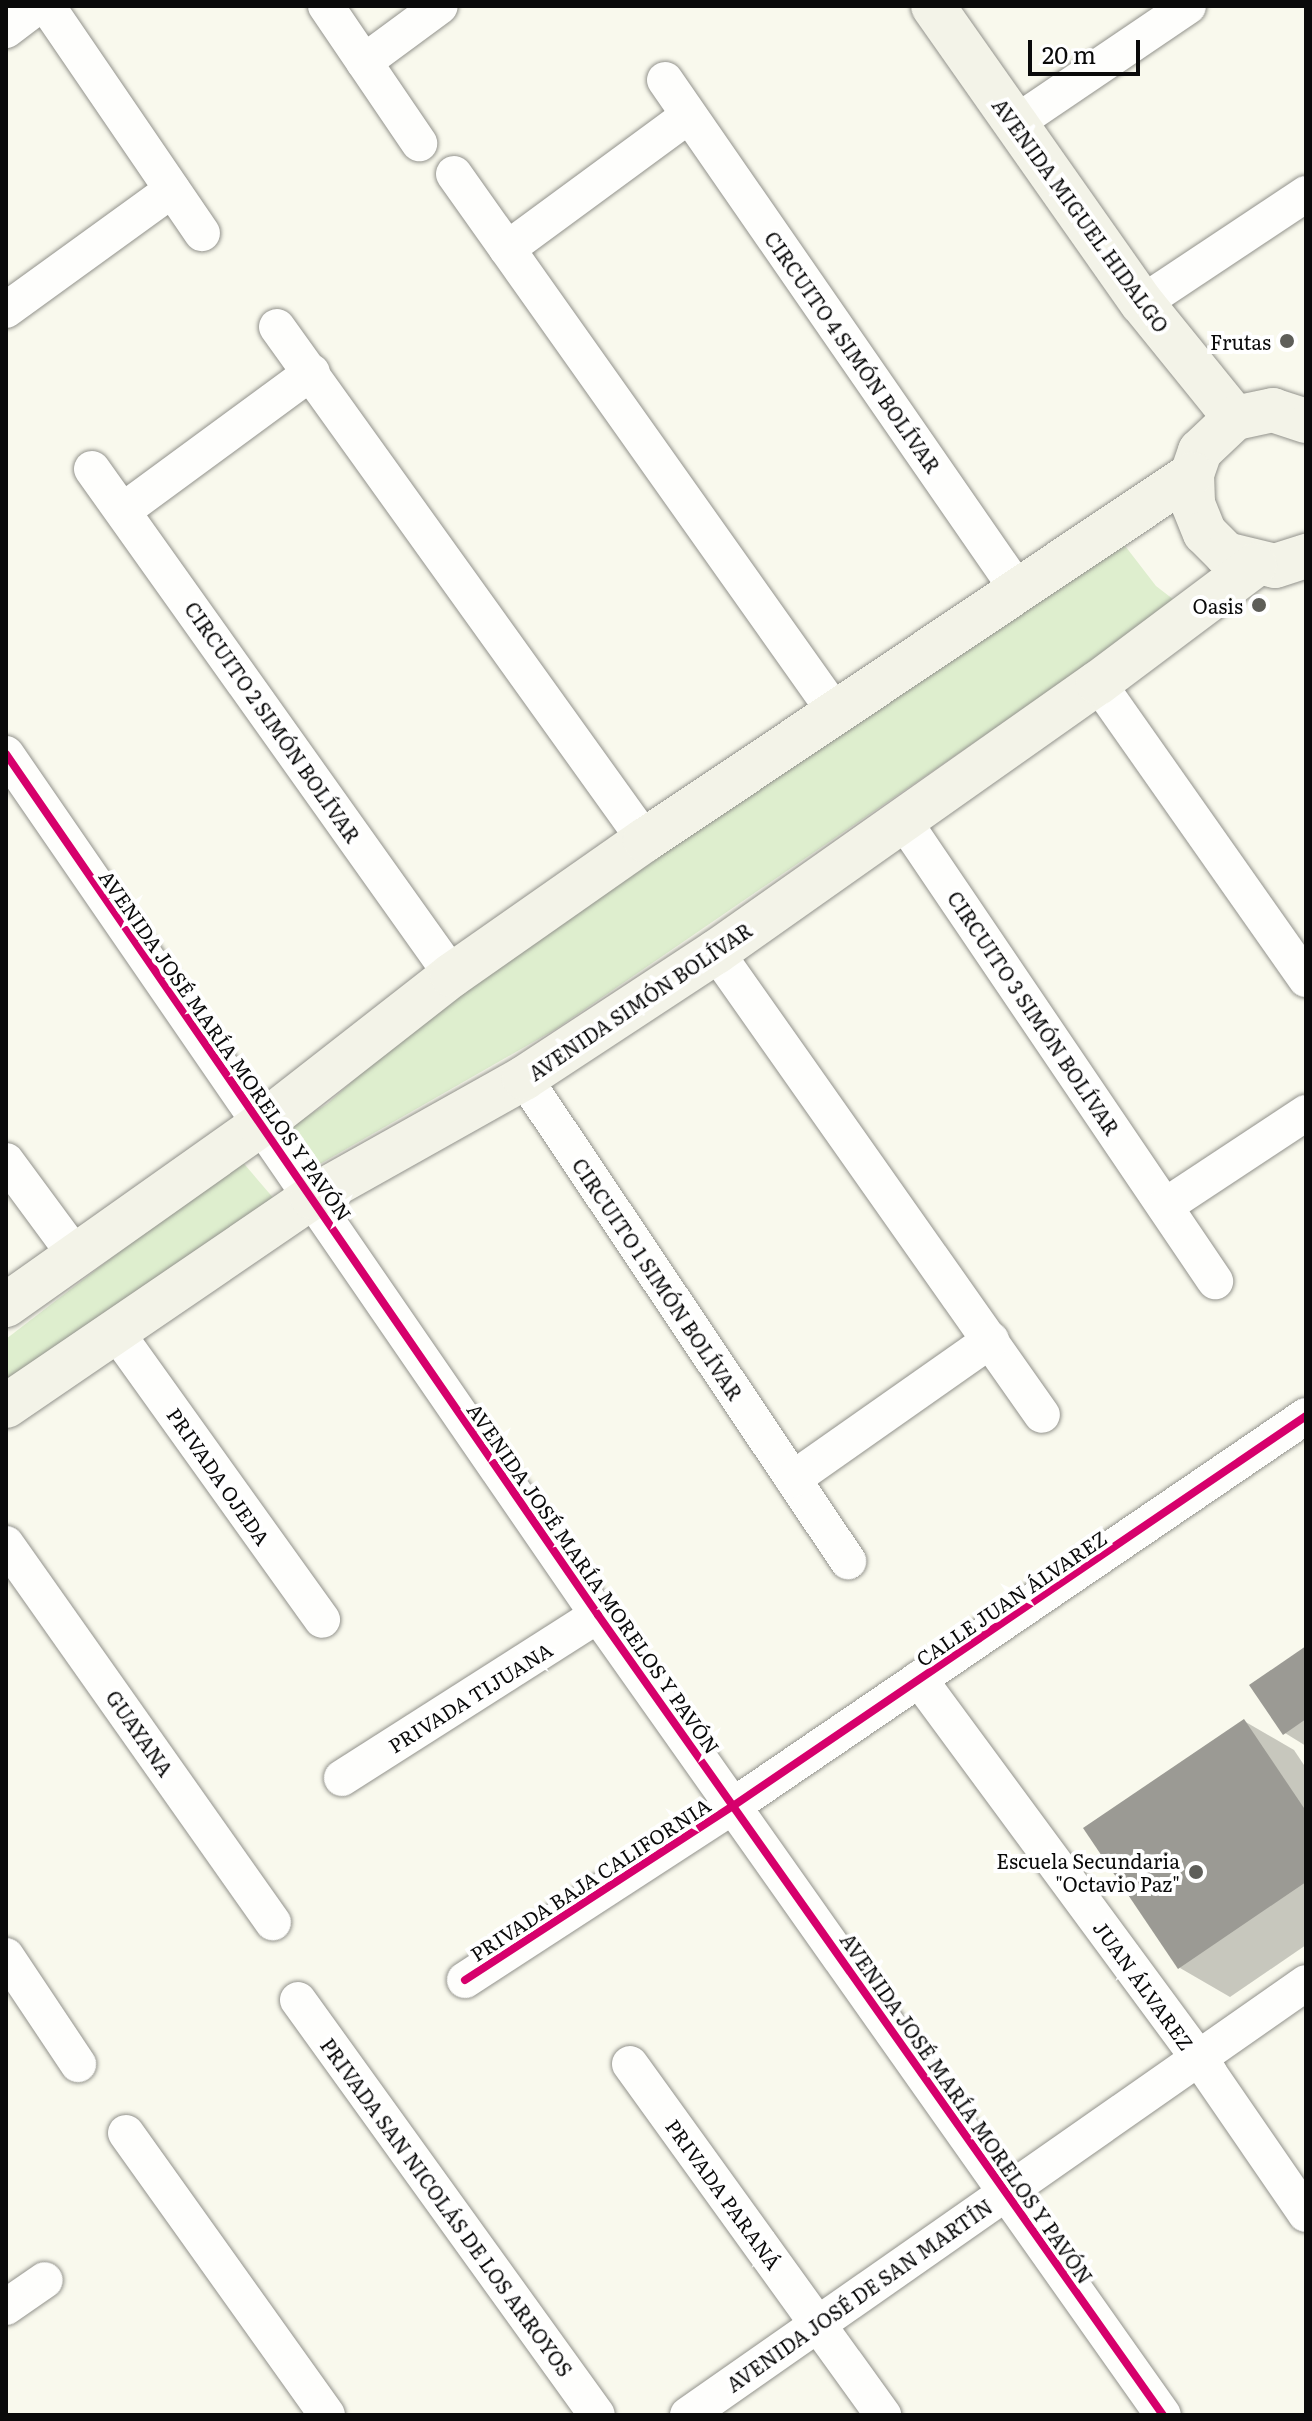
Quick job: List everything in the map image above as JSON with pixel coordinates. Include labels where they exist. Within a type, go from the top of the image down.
[{"type":"main road","name":"AVENIDA MIGUEL HIDALGO","points":[[933,6],[1142,303],[1280,409]]},
{"type":"main road","points":[[1280,409],[1200,451],[1192,474],[1193,504],[1205,533],[1226,554],[1255,565],[1275,566],[1306,556]]},
{"type":"main road","points":[[6,1305],[260,1125],[452,975],[645,840],[1192,474]]},
{"type":"main road","name":"AVENIDA SIMÓN BOLÍVAR","points":[[6,1406],[312,1197],[524,1078],[716,952],[1098,683],[1255,565]]},
{"type":"street","points":[[6,30],[38,6]]},
{"type":"street","points":[[47,6],[202,233]]},
{"type":"street","points":[[326,6],[419,143]]},
{"type":"street","points":[[364,62],[440,6]]},
{"type":"street","points":[[1014,124],[1188,6]]},
{"type":"street","name":"CIRCUITO 4 SIMÓN BOLÍVAR","points":[[665,80],[1017,589]]},
{"type":"street","points":[[507,249],[688,116]]},
{"type":"street","points":[[454,174],[835,712]]},
{"type":"street","points":[[6,310],[172,190]]},
{"type":"street","points":[[1142,303],[1306,194]]},
{"type":"street","points":[[277,327],[645,840]]},
{"type":"street","points":[[124,510],[312,372]]},
{"type":"street","name":"CIRCUITO 2 SIMÓN BOLÍVAR","points":[[92,469],[452,975]]},
{"type":"street","points":[[1098,683],[1306,979]]},
{"type":"street","name":"AVENIDA JOSÉ MARÍA MORELOS Y PAVÓN","points":[[6,754],[598,1615],[1163,2415]]},
{"type":"street","name":"CIRCUITO 3 SIMÓN BOLÍVAR","points":[[903,820],[1215,1281]]},
{"type":"street","points":[[716,952],[1042,1415]]},
{"type":"street","name":"CIRCUITO 1 SIMÓN BOLÍVAR","points":[[524,1078],[848,1561]]},
{"type":"street","points":[[1165,1206],[1306,1113]]},
{"type":"street","points":[[6,1161],[76,1256]]},
{"type":"street","name":"PRIVADA OJEDA","points":[[116,1332],[322,1620]]},
{"type":"street","points":[[793,1479],[991,1340]]},
{"type":"street","name":"CALLE JUAN ÁLVAREZ","points":[[733,1806],[1306,1416]]},
{"type":"street","name":"GUAYANA","points":[[6,1544],[273,1922]]},
{"type":"street","name":"PRIVADA TIJUANA","points":[[342,1778],[598,1615]]},
{"type":"street","name":"JUAN ÁLVAREZ","points":[[919,1679],[1198,2058],[1306,2214]]},
{"type":"street","name":"PRIVADA BAJA CALIFORNIA","points":[[465,1980],[733,1806]]},
{"type":"street","points":[[6,1956],[78,2064]]},
{"type":"street","name":"AVENIDA JOSÉ DE SAN MARTÍN","points":[[688,2415],[1306,1983]]},
{"type":"street","name":"PRIVADA SAN NICOLÁS DE LOS ARROYOS","points":[[298,2000],[597,2415]]},
{"type":"street","name":"PRIVADA PARANÁ","points":[[630,2064],[883,2415]]},
{"type":"street","points":[[126,2133],[327,2415]]},
{"type":"street","points":[[6,2307],[45,2280]]},
{"type":"green space","points":[[1119,538],[1156,586],[1178,603],[556,1029],[313,1168],[288,1128],[327,1104],[515,936]]},
{"type":"green space","points":[[240,1159],[275,1200],[6,1381],[6,1339]]},
{"type":"building","points":[[1306,1646],[1306,1719],[1283,1735],[1249,1685]]},
{"type":"building","points":[[1244,1719],[1306,1811],[1306,1882],[1178,1969],[1083,1828]]},
{"type":"cycle path","points":[[6,754],[598,1615],[1163,2415]]},
{"type":"cycle path","points":[[465,1980],[733,1806],[1306,1416]]},
{"type":"place","name":"Frutas","points":[[1287,341]]},
{"type":"place","name":"Oasis","points":[[1259,605]]},
{"type":"place","name":"Escuela Secundaria \"Octavio Paz\"","points":[[1196,1872]]}]
